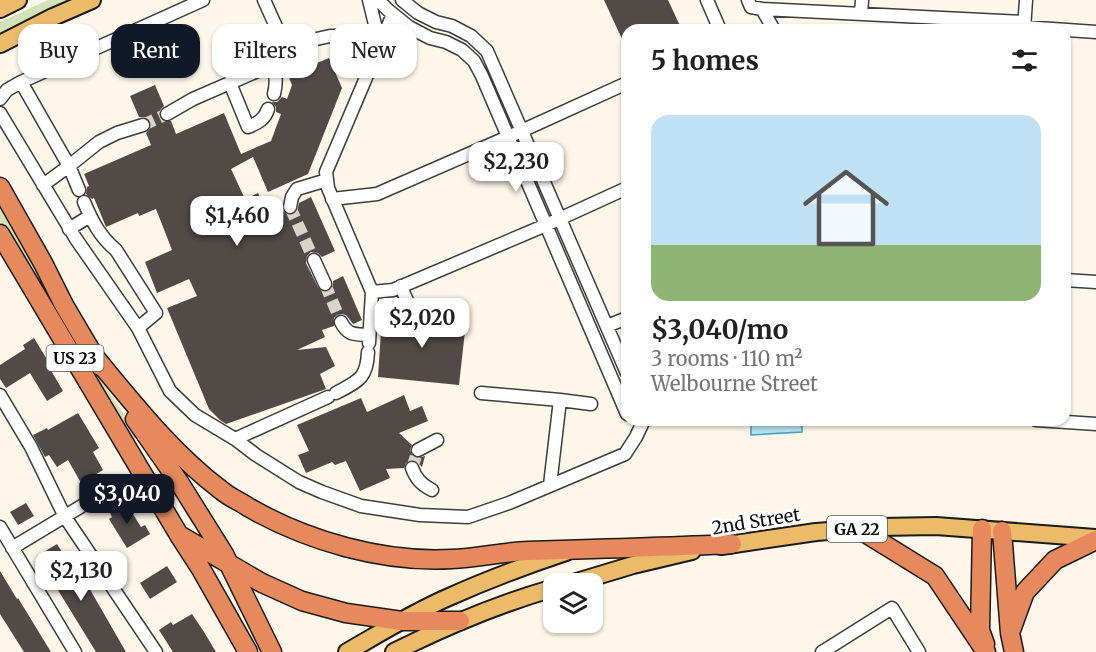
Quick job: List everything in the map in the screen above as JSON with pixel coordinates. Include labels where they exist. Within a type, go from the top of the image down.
[{"type":"highway","name":"US 23","points":[[0,187],[94,356],[141,429],[179,482],[229,563],[272,652]]},
{"type":"highway","name":"US 23","points":[[0,234],[201,569],[248,652]]},
{"type":"highway","points":[[94,356],[185,459],[222,491],[285,526],[362,552],[415,559],[451,560],[525,551],[732,544]]},
{"type":"highway","points":[[859,529],[935,576],[987,652]]},
{"type":"highway","points":[[982,529],[980,630],[987,652]]},
{"type":"highway","points":[[1002,531],[1010,633],[1014,652]]},
{"type":"highway","points":[[179,535],[262,583],[302,601],[346,613],[402,621],[460,621]]},
{"type":"highway","points":[[1010,633],[1025,592],[1055,560],[1096,539]]},
{"type":"main road","points":[[0,9],[18,0]]},
{"type":"main road","points":[[0,44],[53,16],[92,0]]},
{"type":"main road","name":"2nd Street","points":[[603,574],[682,553],[816,532],[936,526],[1096,539]]},
{"type":"main road","points":[[346,652],[447,598],[507,573],[573,550]]},
{"type":"main road","points":[[394,652],[488,609],[543,592]]},
{"type":"street","points":[[0,99],[7,90],[21,82],[203,0]]},
{"type":"street","points":[[264,0],[275,24]]},
{"type":"street","points":[[369,0],[375,24]]},
{"type":"street","points":[[378,0],[409,27],[462,50],[474,61],[621,400]]},
{"type":"street","points":[[402,0],[418,13],[471,36],[487,51],[621,359]]},
{"type":"street","points":[[707,0],[717,24]]},
{"type":"street","points":[[748,0],[751,7],[762,9],[997,24]]},
{"type":"street","points":[[861,14],[862,0]]},
{"type":"street","points":[[1024,24],[1026,0]]},
{"type":"street","points":[[762,9],[771,24]]},
{"type":"street","points":[[389,24],[393,14]]},
{"type":"street","points":[[1071,30],[1096,32]]},
{"type":"street","points":[[167,114],[193,99],[241,78]]},
{"type":"street","points":[[274,93],[276,78]]},
{"type":"street","points":[[235,439],[332,395],[357,382],[365,373],[372,292],[328,188],[326,172],[366,78]]},
{"type":"street","points":[[21,82],[69,166],[79,190]]},
{"type":"street","points":[[230,83],[248,127],[260,122],[268,109]]},
{"type":"street","points":[[333,199],[377,194],[621,86]]},
{"type":"street","points":[[0,113],[69,229],[138,328],[170,391],[195,415],[298,482],[361,506],[420,515],[468,517],[510,503],[625,454],[641,426]]},
{"type":"street","points":[[43,185],[99,142],[117,133],[143,125]]},
{"type":"street","points":[[290,207],[297,189],[327,180]]},
{"type":"street","points":[[372,292],[393,290],[621,191]]},
{"type":"street","points":[[84,202],[94,225],[116,250],[156,313],[138,328]]},
{"type":"street","points":[[69,229],[90,216]]},
{"type":"street","points":[[314,260],[325,284]]},
{"type":"street","points":[[1071,280],[1096,282]]},
{"type":"street","points":[[401,286],[407,302],[412,309],[418,312]]},
{"type":"street","points":[[607,326],[621,320]]},
{"type":"street","points":[[341,322],[345,330],[369,343]]},
{"type":"street","points":[[481,393],[591,404]]},
{"type":"street","points":[[0,395],[31,447],[65,516],[156,652]]},
{"type":"street","points":[[550,485],[560,400]]},
{"type":"street","points":[[1071,422],[1096,424]]},
{"type":"street","points":[[631,426],[636,437]]},
{"type":"street","points":[[418,450],[437,440]]},
{"type":"street","points":[[412,468],[415,477],[432,490]]},
{"type":"street","points":[[12,548],[115,486]]},
{"type":"street","points":[[0,526],[75,652]]},
{"type":"street","points":[[822,652],[892,608],[919,652]]},
{"type":"green space","points":[[48,0],[73,0],[0,34],[0,22]]},
{"type":"green space","points":[[0,205],[84,354],[135,431],[135,446],[0,221]]},
{"type":"water","points":[[751,426],[802,426],[802,432],[751,435]]},
{"type":"building","points":[[604,0],[668,0],[679,24],[621,24],[621,37]]},
{"type":"building","points":[[329,58],[330,78],[338,78],[342,88],[308,174],[268,192],[253,157],[231,169],[245,199],[258,193],[269,217],[283,211],[288,215],[293,215],[297,212],[299,203],[311,197],[335,251],[322,257],[318,253],[311,252],[307,256],[306,263],[318,287],[324,292],[331,289],[333,281],[343,276],[362,320],[353,324],[346,315],[337,315],[334,318],[334,326],[322,330],[325,337],[297,350],[326,347],[335,366],[320,374],[326,389],[226,424],[209,409],[167,308],[197,296],[189,279],[157,293],[145,262],[172,250],[156,209],[139,216],[138,213],[106,227],[94,198],[86,194],[89,186],[84,174],[151,145],[146,133],[151,127],[151,122],[145,117],[139,117],[130,96],[155,85],[164,106],[160,110],[160,118],[163,121],[171,121],[176,134],[224,113],[241,154],[271,141],[281,114],[276,112],[276,107],[272,102],[277,102],[282,97],[287,99],[292,85],[289,78],[318,78],[318,63]]},
{"type":"building","points":[[423,306],[435,307],[433,319],[466,322],[459,385],[378,377],[382,316],[421,320],[426,313]]},
{"type":"building","points":[[34,338],[63,391],[47,401],[30,373],[6,388],[0,379],[0,365],[25,349],[23,345]]},
{"type":"building","points":[[404,395],[410,411],[422,406],[428,421],[399,433],[412,445],[410,450],[413,457],[425,456],[422,467],[413,460],[406,463],[404,468],[386,469],[390,478],[360,491],[346,461],[335,465],[332,462],[306,473],[298,455],[309,451],[297,425],[361,398],[367,412]]},
{"type":"building","points":[[78,413],[99,448],[93,452],[103,470],[81,483],[68,460],[57,467],[49,455],[45,457],[33,435],[47,428],[48,430]]},
{"type":"building","points":[[124,500],[141,527],[145,525],[150,534],[127,548],[109,519],[112,517],[108,509]]},
{"type":"building","points":[[26,503],[34,516],[18,525],[10,512]]},
{"type":"building","points":[[57,544],[71,567],[73,566],[86,587],[88,586],[126,652],[96,652],[37,556]]},
{"type":"building","points":[[167,566],[177,582],[150,599],[140,583]]},
{"type":"building","points":[[0,571],[51,652],[24,652],[0,614]]},
{"type":"building","points":[[192,614],[216,652],[173,652],[159,630],[171,622],[173,625]]},
{"type":"tunnel","points":[[143,125],[167,114]]},
{"type":"tunnel","points":[[290,207],[314,260]]},
{"type":"tunnel","points":[[325,284],[341,322]]},
{"type":"tunnel","points":[[418,312],[434,313]]},
{"type":"tunnel","points":[[412,468],[418,450]]}]
